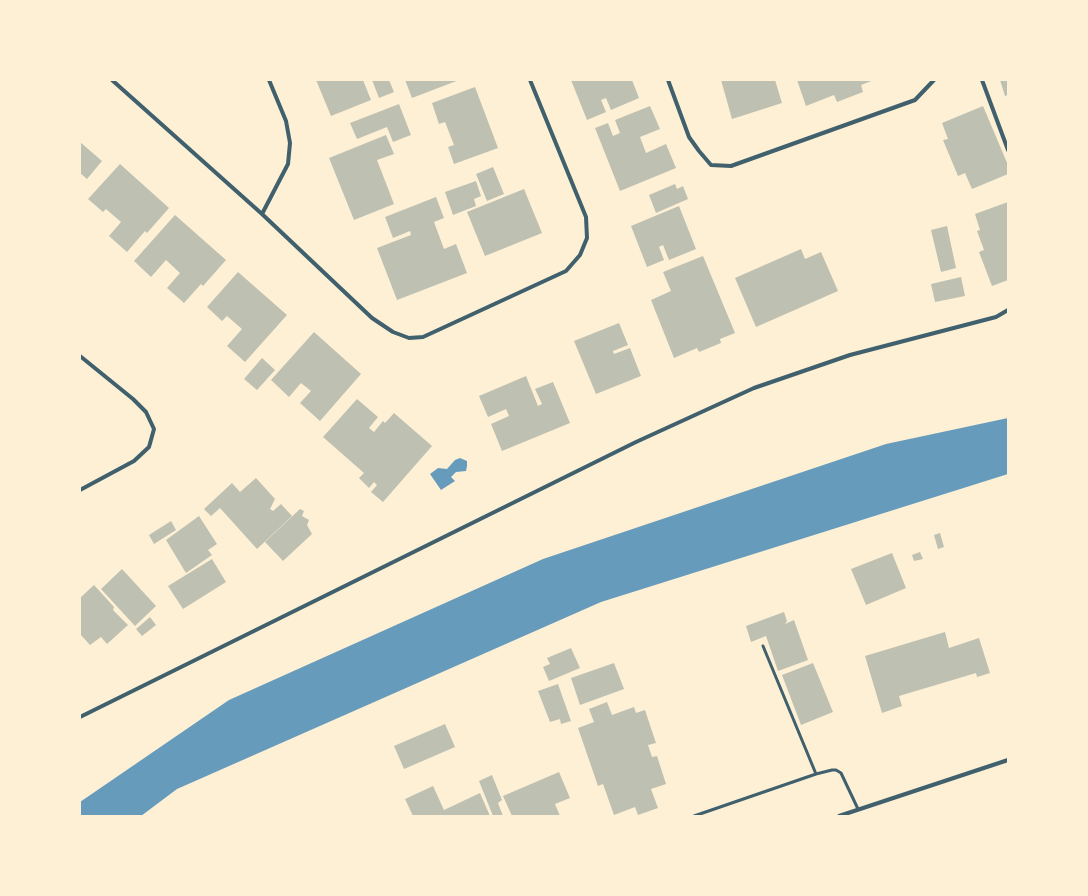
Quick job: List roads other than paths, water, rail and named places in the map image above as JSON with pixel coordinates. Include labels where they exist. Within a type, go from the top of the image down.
[{"type":"street","points":[[112,80],[262,214],[372,318],[393,332],[409,338],[422,337],[566,270],[580,255],[587,238],[586,217],[530,80]]},
{"type":"street","points":[[262,214],[288,164],[290,143],[286,121],[269,80]]},
{"type":"street","points":[[668,80],[689,137],[699,151],[711,165],[731,166],[915,100],[934,80]]},
{"type":"street","points":[[982,80],[1008,150]]},
{"type":"street","points":[[80,717],[636,442],[754,388],[850,355],[996,316],[1008,310]]},
{"type":"street","points":[[80,356],[133,399],[146,412],[154,429],[149,447],[134,461],[80,490]]},
{"type":"street","points":[[839,816],[1008,760]]},
{"type":"lane","points":[[763,646],[816,774]]},
{"type":"lane","points":[[694,816],[829,770],[836,770],[841,773],[858,810]]},
{"type":"water","points":[[1008,418],[1008,474],[601,602],[177,789],[141,816],[80,816],[80,802],[229,700],[543,559],[886,444]]},
{"type":"water","points":[[460,458],[467,461],[466,471],[456,472],[451,477],[455,481],[441,490],[430,474],[438,468],[447,469],[455,460]]}]
